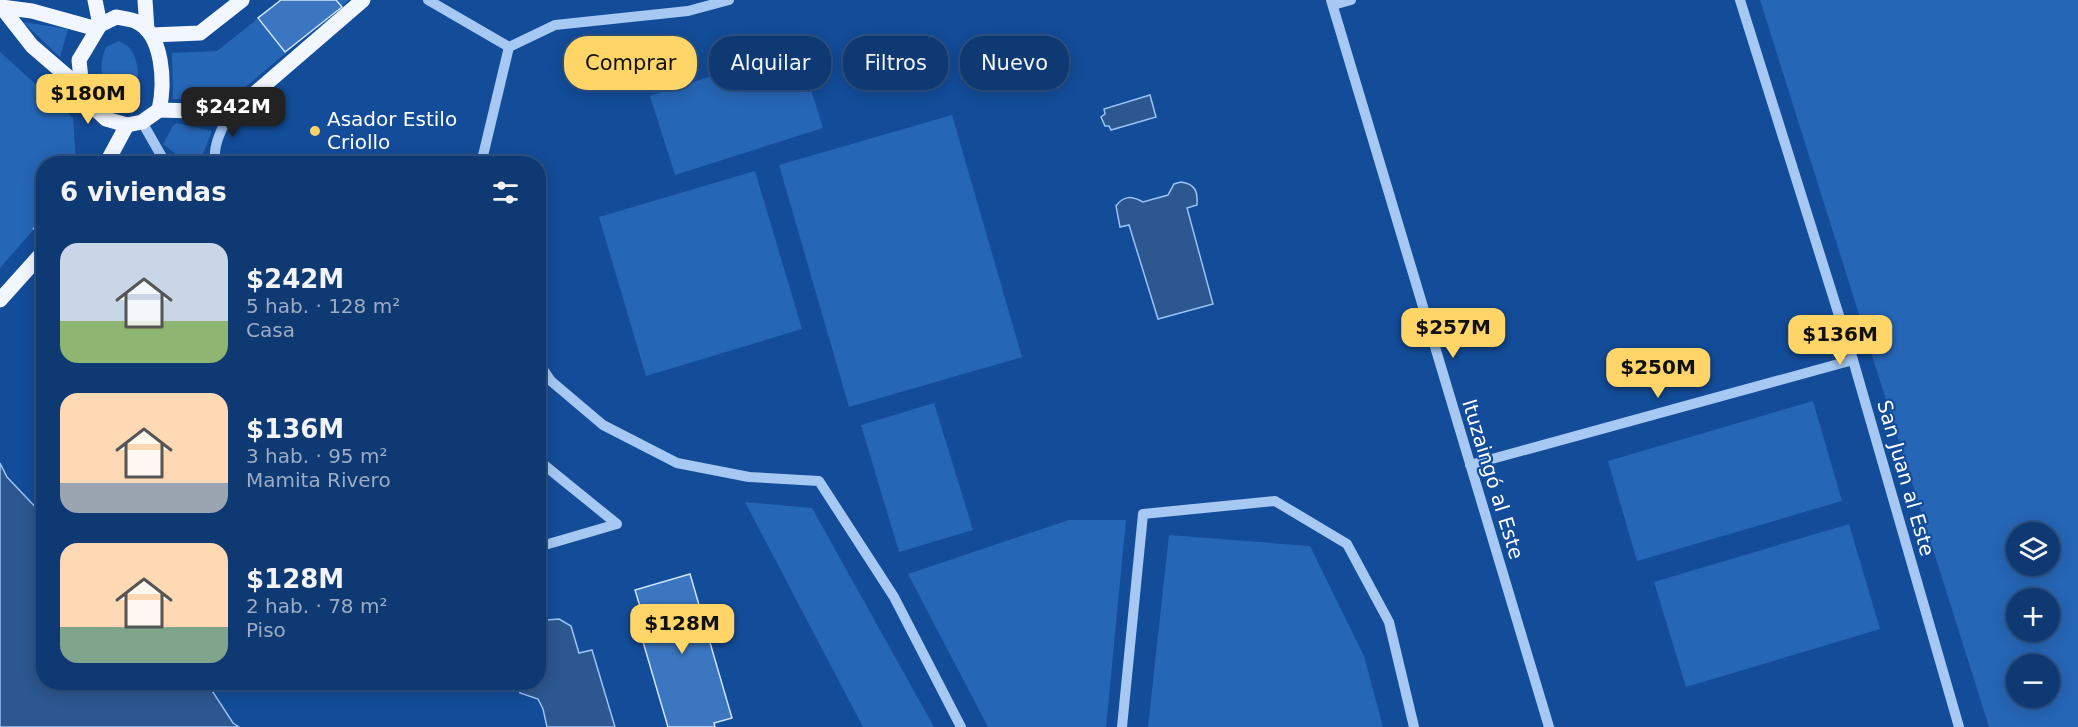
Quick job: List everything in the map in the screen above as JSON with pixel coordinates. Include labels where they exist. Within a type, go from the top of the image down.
[{"type":"main road","points":[[95,0],[98,27]]},
{"type":"main road","points":[[145,0],[150,32],[162,72],[162,97],[159,110]]},
{"type":"main road","points":[[82,89],[79,60],[98,27],[116,17],[135,21],[150,32],[200,33],[242,0]]},
{"type":"main road","points":[[112,156],[134,124],[159,110],[230,112],[259,91],[363,0]]},
{"type":"main road","points":[[1,6],[98,27]]},
{"type":"main road","points":[[1,6],[32,46],[82,89],[90,104],[106,119],[134,124]]},
{"type":"main road","points":[[0,300],[36,260]]},
{"type":"street","points":[[428,0],[509,47]]},
{"type":"street","points":[[509,47],[555,25],[688,11],[729,0]]},
{"type":"street","points":[[1332,3],[1351,0]]},
{"type":"street","name":"San Juan al Este","points":[[1740,0],[1853,360],[1959,727]]},
{"type":"street","name":"Ituzaingó al Este","points":[[1332,3],[1549,727]]},
{"type":"street","points":[[483,156],[509,47]]},
{"type":"street","points":[[214,156],[220,134],[230,112]]},
{"type":"street","points":[[134,124],[160,156]]},
{"type":"street","points":[[1470,465],[1853,360]]},
{"type":"street","points":[[546,374],[551,381],[603,425],[677,463],[749,477],[819,481],[894,597],[961,727]]},
{"type":"street","points":[[546,466],[617,524],[546,545]]},
{"type":"street","points":[[1122,727],[1143,514],[1275,501],[1347,544],[1389,622],[1414,727]]},
{"type":"shaded area","points":[[281,0],[349,0],[237,94],[220,100],[173,99],[172,53],[217,51]]},
{"type":"shaded area","points":[[1760,0],[2078,0],[2078,727],[1989,727]]},
{"type":"shaded area","points":[[23,22],[68,29],[60,57]]},
{"type":"shaded area","points":[[119,41],[132,51],[137,66],[137,80],[133,89],[126,93],[117,92],[109,87],[103,77],[102,64],[106,47]]},
{"type":"shaded area","points":[[0,52],[73,118],[76,156],[36,156],[36,227],[0,268]]},
{"type":"shaded area","points":[[709,77],[709,90],[811,90],[823,128],[675,175],[650,96],[668,90],[697,90],[697,81]]},
{"type":"shaded area","points":[[1150,95],[1156,117],[1111,130],[1109,126],[1105,126],[1101,117],[1105,114],[1104,109]]},
{"type":"shaded area","points":[[952,115],[1022,357],[849,407],[779,165]]},
{"type":"shaded area","points":[[177,123],[212,131],[202,156],[178,156],[163,144]]},
{"type":"shaded area","points":[[755,171],[802,329],[646,376],[599,217]]},
{"type":"shaded area","points":[[1181,182],[1190,184],[1196,192],[1197,205],[1187,208],[1213,304],[1158,319],[1129,225],[1120,227],[1116,206],[1128,198],[1143,202],[1168,195],[1174,184]]},
{"type":"shaded area","points":[[1813,401],[1842,501],[1637,561],[1608,461]]},
{"type":"shaded area","points":[[934,403],[973,530],[899,552],[861,425]]},
{"type":"shaded area","points":[[0,463],[7,477],[36,508],[36,690],[212,690],[233,723],[239,727],[0,727]]},
{"type":"shaded area","points":[[745,502],[812,508],[934,727],[863,727]]},
{"type":"shaded area","points":[[1069,520],[1126,520],[1106,727],[988,727],[908,574]]},
{"type":"shaded area","points":[[1849,524],[1880,629],[1686,687],[1654,582]]},
{"type":"shaded area","points":[[1169,535],[1310,546],[1364,656],[1383,727],[1148,727]]},
{"type":"shaded area","points":[[559,619],[571,626],[579,653],[592,650],[615,727],[547,727],[538,699],[520,693],[519,690],[546,690],[547,620]]},
{"type":"building","points":[[281,0],[336,0],[342,7],[285,52],[258,18]]},
{"type":"building","points":[[690,574],[732,718],[714,723],[715,727],[668,727],[641,635],[648,633],[635,590]]},
{"type":"place","name":"Asador Estilo Criollo","points":[[315,131]]}]
